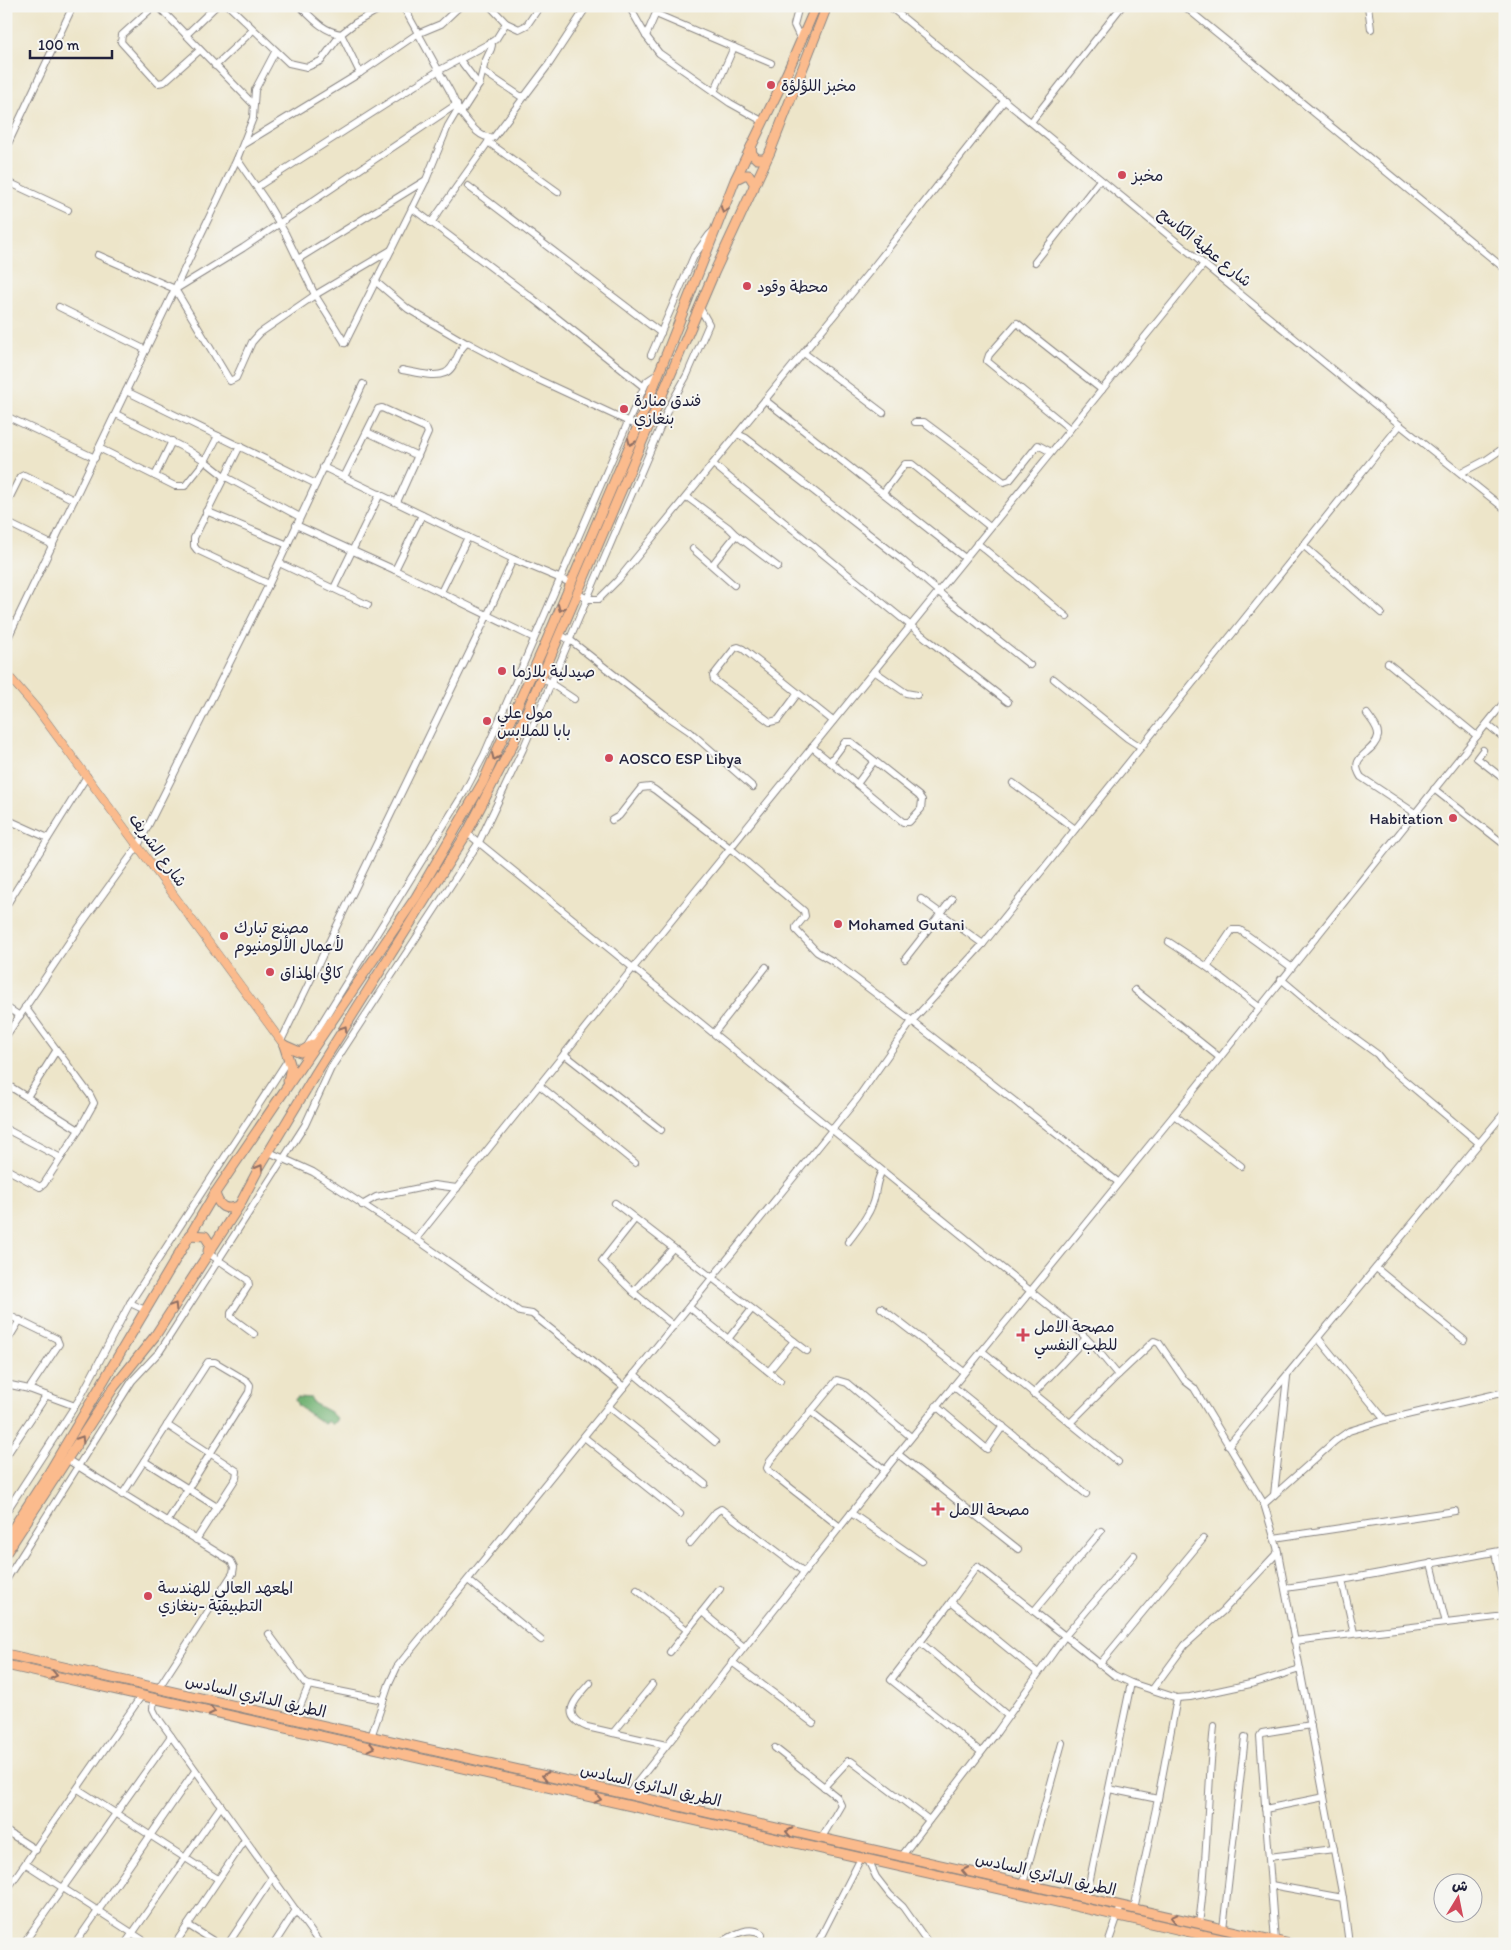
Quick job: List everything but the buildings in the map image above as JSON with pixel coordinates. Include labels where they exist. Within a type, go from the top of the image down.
[{"type":"highway","points":[[6,1539],[47,1476],[215,1193],[416,897],[460,825],[494,761],[638,426],[735,180],[764,122],[816,6]]},
{"type":"highway","points":[[6,1552],[114,1387],[155,1336],[239,1206],[269,1152],[340,1035],[467,833],[526,715],[714,273],[770,152],[827,6]]},
{"type":"highway","points":[[751,147],[752,154],[757,159],[764,159],[770,152]]},
{"type":"highway","points":[[735,180],[744,175],[749,175],[754,183],[754,188]]},
{"type":"highway","points":[[282,1043],[300,1052],[322,1038]]},
{"type":"highway","points":[[282,1043],[289,1058],[290,1071],[287,1086]]},
{"type":"highway","points":[[215,1193],[221,1205],[231,1209],[239,1206]]},
{"type":"highway","points":[[189,1235],[205,1236],[210,1244],[208,1253]]},
{"type":"highway","name":"الطريق الدائري السادس","points":[[6,1654],[1290,1944]]},
{"type":"highway","name":"الطريق الدائري السادس","points":[[6,1665],[1243,1944]]},
{"type":"highway","points":[[564,1791],[566,1781]]},
{"type":"main road","name":"شارع الشريف","points":[[6,673],[36,709],[86,776],[282,1043]]},
{"type":"street","points":[[6,148],[9,133],[73,6]]},
{"type":"street","points":[[154,6],[120,38],[121,42],[158,83],[164,82],[200,50]]},
{"type":"street","points":[[158,6],[254,105]]},
{"type":"street","points":[[186,35],[216,6]]},
{"type":"street","points":[[229,6],[275,52],[296,66],[314,65],[321,61],[341,34],[355,23],[385,6]]},
{"type":"street","points":[[300,6],[322,28],[329,32],[341,34]]},
{"type":"street","points":[[403,6],[459,109],[476,130],[558,192]]},
{"type":"street","points":[[244,144],[360,73],[417,34],[441,24],[460,6]]},
{"type":"street","points":[[490,6],[506,23],[519,29],[525,27],[540,6]]},
{"type":"street","points":[[431,223],[489,140],[497,135],[549,64],[587,6]]},
{"type":"street","points":[[629,6],[646,36],[659,53],[714,92],[764,122]]},
{"type":"street","points":[[646,36],[659,6]]},
{"type":"street","points":[[798,6],[794,25],[801,40]]},
{"type":"street","name":"شارع عطية الكاسح","points":[[889,6],[1505,509]]},
{"type":"street","points":[[1031,122],[1122,6]]},
{"type":"street","points":[[1184,6],[1505,269]]},
{"type":"street","points":[[1368,6],[1372,29]]},
{"type":"street","points":[[656,14],[771,63]]},
{"type":"street","points":[[257,187],[438,71],[490,43],[496,39],[506,23]]},
{"type":"street","points":[[215,66],[253,30]]},
{"type":"street","points":[[341,34],[360,73]]},
{"type":"street","points":[[238,159],[279,222],[315,295],[345,343],[426,180],[448,126],[479,85],[485,62],[491,49],[492,45],[490,43]]},
{"type":"street","points":[[714,92],[734,47]]},
{"type":"street","points":[[6,642],[238,159],[253,118],[255,90],[275,52]]},
{"type":"street","points":[[460,60],[479,85]]},
{"type":"street","points":[[483,71],[520,96],[524,96]]},
{"type":"street","points":[[578,594],[588,599],[603,597],[804,353],[1005,100]]},
{"type":"street","points":[[175,289],[243,248],[279,222],[459,109]]},
{"type":"street","points":[[298,259],[426,180]]},
{"type":"street","points":[[1036,262],[1100,180]]},
{"type":"street","points":[[6,181],[68,210]]},
{"type":"street","points":[[468,186],[660,333]]},
{"type":"street","points":[[412,208],[532,298],[644,387]]},
{"type":"street","points":[[651,355],[694,256],[709,234],[718,227]]},
{"type":"street","points":[[98,255],[175,289],[230,381],[236,378],[252,342],[260,333],[315,295],[390,250]]},
{"type":"street","points":[[416,1239],[633,968],[1204,264]]},
{"type":"street","points":[[375,281],[408,309],[466,343],[524,373],[638,426]]},
{"type":"street","points":[[59,307],[146,350]]},
{"type":"street","points":[[6,1580],[132,1382],[160,1351],[282,1158],[305,1125],[331,1068],[478,842],[536,720],[668,408],[687,375],[709,324],[700,308]]},
{"type":"street","points":[[1070,429],[987,361],[989,355],[1017,323],[1102,390]]},
{"type":"street","points":[[402,370],[444,374],[450,370],[466,343]]},
{"type":"street","points":[[804,353],[883,413]]},
{"type":"street","points":[[304,1051],[465,791],[484,755],[644,387],[651,377],[659,373]]},
{"type":"street","points":[[6,1036],[80,926],[138,846],[288,545],[363,384]]},
{"type":"street","points":[[126,391],[316,484]]},
{"type":"street","points":[[765,400],[965,558]]},
{"type":"street","points":[[344,477],[378,409],[380,408],[426,428],[428,433],[397,502]]},
{"type":"street","points":[[116,414],[172,442],[205,461],[224,476],[300,517]]},
{"type":"street","points":[[6,416],[95,458]]},
{"type":"street","points":[[916,422],[924,422],[1004,482],[1010,480],[1038,444],[1051,452]]},
{"type":"street","points":[[371,1737],[392,1675],[397,1667],[713,1279],[831,1128],[857,1099],[912,1021],[983,944],[1400,425]]},
{"type":"street","points":[[367,432],[418,456]]},
{"type":"street","points":[[737,434],[746,438],[901,559],[1030,665]]},
{"type":"street","points":[[99,448],[175,486],[182,487],[185,486],[205,461],[218,436]]},
{"type":"street","points":[[155,476],[172,442]]},
{"type":"street","points":[[240,446],[194,538],[194,546],[197,550],[269,584]]},
{"type":"street","points":[[1460,472],[1486,460],[1505,447]]},
{"type":"street","points":[[713,464],[911,626],[1008,702]]},
{"type":"street","points":[[883,493],[905,464],[912,464],[990,527]]},
{"type":"street","points":[[324,467],[468,537],[571,583]]},
{"type":"street","points":[[6,505],[20,477],[24,475],[74,500]]},
{"type":"street","points":[[334,588],[380,494]]},
{"type":"street","points":[[687,497],[778,567]]},
{"type":"street","points":[[206,512],[288,545]]},
{"type":"street","points":[[395,570],[422,515]]},
{"type":"street","points":[[6,522],[53,545]]},
{"type":"street","points":[[296,525],[488,614],[534,638]]},
{"type":"street","points":[[712,565],[736,536]]},
{"type":"street","points":[[441,592],[468,537]]},
{"type":"street","points":[[977,543],[1067,617]]},
{"type":"street","points":[[1303,545],[1381,613]]},
{"type":"street","points":[[693,549],[734,585]]},
{"type":"street","points":[[282,1043],[488,614],[513,558]]},
{"type":"street","points":[[279,563],[368,605]]},
{"type":"street","points":[[560,635],[570,640],[664,714],[689,731],[753,787]]},
{"type":"street","points":[[798,693],[778,720],[770,722],[714,680],[713,676],[730,652],[738,646],[743,649],[798,693],[833,721]]},
{"type":"street","points":[[1388,663],[1476,736]]},
{"type":"street","points":[[523,664],[534,670]]},
{"type":"street","points":[[874,671],[906,693],[917,695]]},
{"type":"street","points":[[541,677],[574,699]]},
{"type":"street","points":[[1054,679],[1127,738],[1141,747]]},
{"type":"street","points":[[628,1794],[911,1437],[1174,1115],[1505,701]]},
{"type":"street","points":[[1367,714],[1377,730],[1378,736],[1358,763],[1357,771],[1361,777],[1415,813]]},
{"type":"street","points":[[526,715],[536,720]]},
{"type":"street","points":[[1486,724],[1505,739]]},
{"type":"street","points":[[812,747],[830,762],[906,823],[921,808],[922,800],[919,796],[848,741],[845,742],[830,762]]},
{"type":"street","points":[[513,744],[523,749]]},
{"type":"street","points":[[1483,750],[1477,758],[1505,780]]},
{"type":"street","points":[[858,784],[874,761]]},
{"type":"street","points":[[6,906],[86,776]]},
{"type":"street","points":[[1013,783],[1075,829]]},
{"type":"street","points":[[612,820],[619,816],[641,788],[650,787],[730,848],[804,911],[805,916],[796,927],[796,930],[817,952],[834,962],[912,1021],[1118,1182]]},
{"type":"street","points":[[1434,789],[1505,845]]},
{"type":"street","points":[[6,819],[48,838]]},
{"type":"street","points":[[467,833],[1031,1292],[1086,1338],[1118,1376]]},
{"type":"street","points":[[921,899],[983,944]]},
{"type":"street","points":[[905,960],[952,899]]},
{"type":"street","points":[[1207,967],[1232,930],[1236,929],[1291,967]]},
{"type":"street","points":[[1169,942],[1207,967],[1259,1007]]},
{"type":"street","points":[[714,1033],[766,967]]},
{"type":"street","points":[[1281,979],[1325,1016],[1377,1054],[1385,1064],[1479,1143]]},
{"type":"street","points":[[1136,990],[1219,1057]]},
{"type":"street","points":[[6,1007],[20,1016]]},
{"type":"street","points":[[6,1169],[40,1187],[44,1184],[80,1130],[94,1103],[25,1007]]},
{"type":"street","points":[[27,1098],[56,1051]]},
{"type":"street","points":[[564,1054],[661,1130]]},
{"type":"street","points":[[6,1512],[74,1406],[130,1303],[289,1058]]},
{"type":"street","points":[[6,1084],[80,1130]]},
{"type":"street","points":[[539,1085],[635,1163]]},
{"type":"street","points":[[1228,1446],[1505,1112]]},
{"type":"street","points":[[1174,1115],[1241,1166]]},
{"type":"street","points":[[6,1129],[61,1158]]},
{"type":"street","points":[[269,1152],[313,1172],[416,1239],[520,1312],[532,1314],[624,1387]]},
{"type":"street","points":[[848,1242],[869,1211],[875,1196],[876,1183],[882,1171]]},
{"type":"street","points":[[362,1205],[376,1196],[434,1185],[456,1188]]},
{"type":"street","points":[[615,1203],[807,1351]]},
{"type":"street","points":[[635,1220],[602,1261],[633,1292],[674,1326]]},
{"type":"street","points":[[633,1292],[673,1248]]},
{"type":"street","points":[[208,1253],[248,1280],[249,1285],[231,1313],[231,1317],[254,1334]]},
{"type":"street","points":[[1376,1268],[1464,1340]]},
{"type":"street","points":[[130,1303],[145,1310]]},
{"type":"street","points":[[689,1307],[780,1381]]},
{"type":"street","points":[[881,1308],[964,1372]]},
{"type":"street","points":[[728,1339],[752,1309]]},
{"type":"street","points":[[6,1314],[57,1338],[59,1344],[29,1389]]},
{"type":"street","points":[[6,1343],[20,1320]]},
{"type":"street","points":[[1033,1394],[1086,1338]]},
{"type":"street","points":[[1318,1338],[1385,1420]]},
{"type":"street","points":[[768,1372],[794,1341]]},
{"type":"street","points":[[1070,1423],[1156,1341],[1185,1381],[1194,1388],[1264,1504],[1278,1552],[1285,1588],[1343,1898],[1349,1944]]},
{"type":"street","points":[[982,1350],[1033,1394],[1118,1462]]},
{"type":"street","points":[[122,1495],[208,1362],[215,1362],[247,1381],[250,1385],[249,1392],[167,1522]]},
{"type":"street","points":[[634,1374],[715,1442]]},
{"type":"street","points":[[1274,1495],[1287,1376]]},
{"type":"street","points":[[840,1527],[769,1471],[767,1468],[770,1461],[834,1382],[841,1380],[911,1437]]},
{"type":"street","points":[[6,1384],[29,1389],[74,1406]]},
{"type":"street","points":[[952,1386],[1086,1494]]},
{"type":"street","points":[[1264,1504],[1342,1435],[1360,1427],[1385,1420],[1505,1392]]},
{"type":"street","points":[[6,1456],[46,1396]]},
{"type":"street","points":[[608,1406],[705,1484]]},
{"type":"street","points":[[936,1406],[988,1449],[1002,1426]]},
{"type":"street","points":[[810,1411],[885,1470]]},
{"type":"street","points":[[167,1425],[235,1469],[238,1474],[196,1540]]},
{"type":"street","points":[[584,1437],[680,1514]]},
{"type":"street","points":[[898,1454],[1018,1549]]},
{"type":"street","points":[[68,1460],[231,1561],[234,1569],[158,1689]]},
{"type":"street","points":[[144,1461],[217,1507]]},
{"type":"street","points":[[690,1543],[716,1512],[721,1509],[804,1572]]},
{"type":"street","points":[[1274,1538],[1455,1511]]},
{"type":"street","points":[[851,1513],[922,1562]]},
{"type":"street","points":[[20,1530],[32,1538]]},
{"type":"street","points":[[1034,1611],[1101,1531]]},
{"type":"street","points":[[1099,1665],[1203,1539]]},
{"type":"street","points":[[1285,1588],[1342,1580],[1505,1550]]},
{"type":"street","points":[[1152,1690],[1185,1644],[1223,1611],[1278,1552]]},
{"type":"street","points":[[1495,1552],[1505,1604]]},
{"type":"street","points":[[901,1857],[1008,1716],[1064,1636],[1134,1555]]},
{"type":"street","points":[[1430,1563],[1446,1623]]},
{"type":"street","points":[[981,1752],[891,1680],[978,1566],[1099,1665],[1114,1675],[1131,1683],[1177,1698],[1256,1683],[1300,1669]]},
{"type":"street","points":[[468,1580],[541,1640]]},
{"type":"street","points":[[1342,1580],[1354,1633]]},
{"type":"street","points":[[670,1652],[720,1589]]},
{"type":"street","points":[[638,1590],[687,1630]]},
{"type":"street","points":[[951,1602],[1038,1673]]},
{"type":"street","points":[[702,1612],[744,1647]]},
{"type":"street","points":[[1294,1641],[1505,1616]]},
{"type":"street","points":[[268,1634],[309,1685],[384,1700]]},
{"type":"street","points":[[920,1642],[1008,1716]]},
{"type":"street","points":[[732,1662],[814,1723]]},
{"type":"street","points":[[590,1683],[572,1705],[572,1717],[578,1723],[587,1727],[666,1745]]},
{"type":"street","points":[[1086,1898],[1131,1683]]},
{"type":"street","points":[[613,1733],[652,1684]]},
{"type":"street","points":[[297,1720],[309,1685]]},
{"type":"street","points":[[6,1891],[142,1695]]},
{"type":"street","points":[[154,1698],[153,1709],[171,1736],[318,1942]]},
{"type":"street","points":[[1134,1909],[1158,1799],[1177,1698]]},
{"type":"street","points":[[1275,1940],[1260,1736],[1262,1733],[1311,1725]]},
{"type":"street","points":[[1199,1924],[1207,1845],[1209,1774],[1214,1726]]},
{"type":"street","points":[[23,1944],[171,1736]]},
{"type":"street","points":[[1223,1929],[1245,1737]]},
{"type":"street","points":[[1023,1884],[1062,1743]]},
{"type":"street","points":[[775,1748],[837,1797],[841,1805],[821,1839]]},
{"type":"street","points":[[824,1787],[848,1760],[929,1820]]},
{"type":"street","points":[[75,1944],[195,1771]]},
{"type":"street","points":[[78,1789],[218,1879]]},
{"type":"street","points":[[1109,1789],[1158,1799]]},
{"type":"street","points":[[1265,1809],[1324,1797]]},
{"type":"street","points":[[125,1944],[221,1806]]},
{"type":"street","points":[[6,1831],[36,1850]]},
{"type":"street","points":[[175,1944],[245,1840]]},
{"type":"street","points":[[1269,1857],[1334,1849]]},
{"type":"street","points":[[816,1944],[864,1859],[876,1877],[890,1895],[903,1907],[930,1944]]},
{"type":"street","points":[[26,1864],[148,1944]]},
{"type":"street","points":[[228,1944],[272,1878]]},
{"type":"street","points":[[1271,1885],[1343,1898]]},
{"type":"street","points":[[1108,1944],[1119,1917],[1121,1906]]},
{"type":"street","points":[[274,1944],[296,1910]]},
{"type":"street","points":[[188,1925],[218,1944]]},
{"type":"street","points":[[719,1944],[744,1931],[751,1930],[762,1934],[762,1944]]},
{"type":"green space","points":[[297,1397],[311,1398],[313,1403],[330,1412],[337,1419],[332,1425],[328,1421],[324,1424],[298,1406],[295,1399]]},
{"type":"place","name":"مخبز اللؤلؤة","points":[[771,85]]},
{"type":"place","name":"مخبز","points":[[1122,175]]},
{"type":"place","name":"محطة وقود","points":[[747,286]]},
{"type":"place","name":"فندق منارة بنغازي","points":[[624,409]]},
{"type":"place","name":"صيدلية بلازما","points":[[502,671]]},
{"type":"place","name":"مول علي بابا للملابس","points":[[487,721]]},
{"type":"place","name":"AOSCO ESP Libya","points":[[609,758]]},
{"type":"place","name":"Habitation","points":[[1453,818]]},
{"type":"place","name":"Mohamed Gutani","points":[[838,924]]},
{"type":"place","name":"مصنع تبارك لأعمال الألومنيوم","points":[[224,936]]},
{"type":"place","name":"كافي المذاق","points":[[270,972]]},
{"type":"place","name":"مصحة الامل للطب النفسي","points":[[1023,1335]]},
{"type":"place","name":"مصحة الامل","points":[[938,1509]]},
{"type":"place","name":"المعهد العالي للهندسة التطبيقية -بنغازي","points":[[148,1596]]}]
